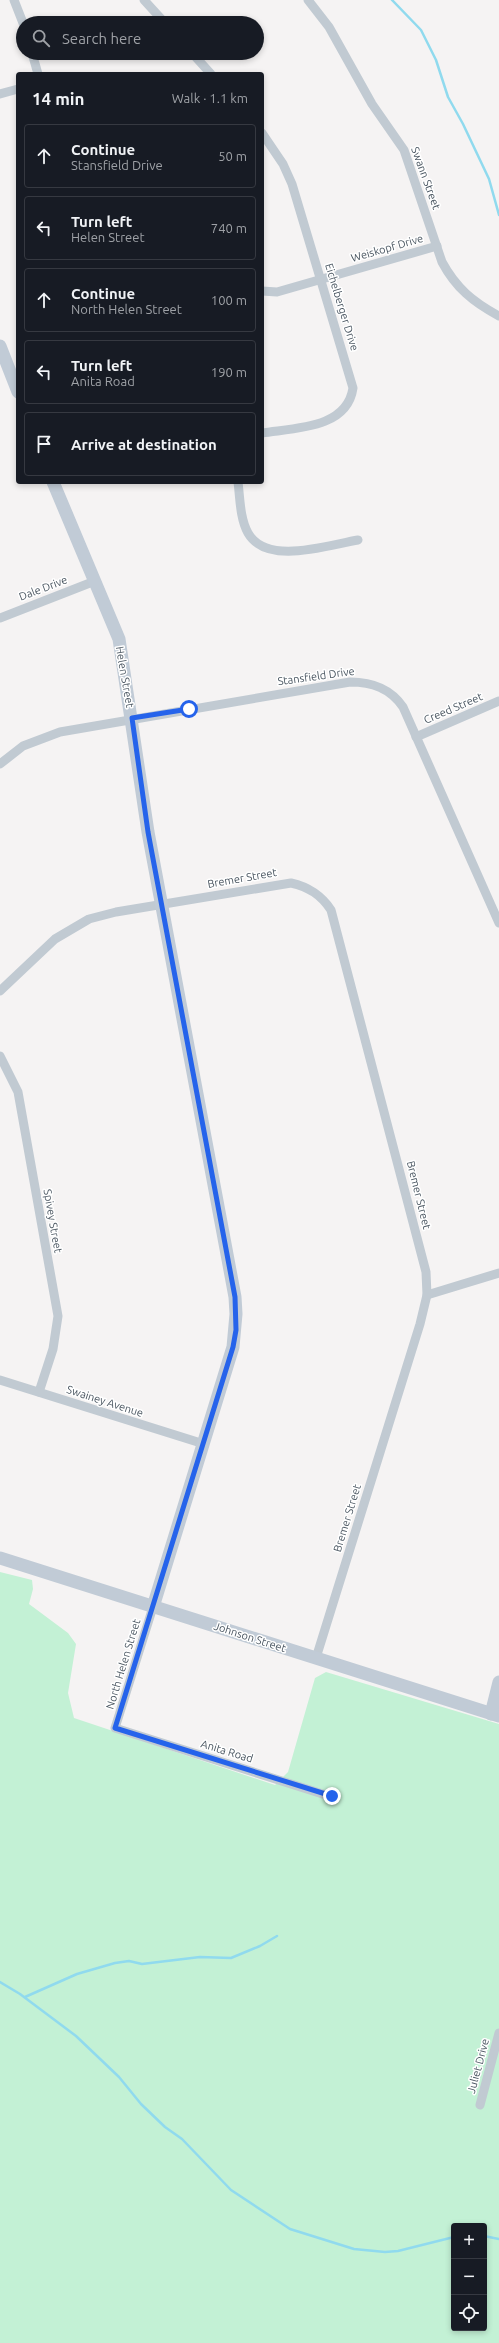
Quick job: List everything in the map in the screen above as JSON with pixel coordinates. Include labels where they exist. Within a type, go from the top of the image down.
[{"type":"street","points":[[14,0],[20,16]]},
{"type":"street","points":[[144,0],[159,16]]},
{"type":"street","name":"Swann Street","points":[[308,0],[329,27],[372,104],[404,150],[442,262],[456,285],[476,304],[499,316]]},
{"type":"street","points":[[34,60],[37,72]]},
{"type":"street","points":[[198,60],[209,72]]},
{"type":"street","points":[[0,94],[16,90]]},
{"type":"street","name":"Eichelberger Drive","points":[[264,136],[283,164],[292,184],[352,382],[350,399],[336,416],[327,422],[264,433]]},
{"type":"street","name":"Weiskopf Drive","points":[[264,291],[277,292],[437,246]]},
{"type":"street","points":[[0,346],[16,387]]},
{"type":"street","name":"Helen Street","points":[[54,484],[119,640],[161,904],[235,1297],[236,1319],[233,1347],[153,1607]]},
{"type":"street","points":[[238,484],[246,528],[251,537],[264,548],[286,552],[358,540]]},
{"type":"street","name":"Dale Drive","points":[[0,618],[95,581]]},
{"type":"street","name":"Stansfield Drive","points":[[0,764],[23,746],[44,737],[132,718],[350,682],[361,682],[378,686],[392,694],[402,707],[499,923]]},
{"type":"street","name":"Creed Street","points":[[416,737],[499,701]]},
{"type":"street","name":"Bremer Street","points":[[0,991],[55,938],[74,926],[105,914],[291,883],[312,890],[321,897],[331,910],[426,1272],[427,1295],[420,1324],[316,1658]]},
{"type":"street","name":"Spivey Street","points":[[0,1056],[18,1092],[58,1316],[53,1349],[39,1392]]},
{"type":"street","points":[[427,1295],[499,1274]]},
{"type":"street","name":"Swainey Avenue","points":[[0,1380],[204,1444]]},
{"type":"street","name":"Johnson Street","points":[[0,1558],[495,1715]]},
{"type":"street","name":"North Helen Street","points":[[115,1728],[153,1607]]},
{"type":"street","points":[[495,1715],[499,1682]]},
{"type":"street","name":"Anita Road","points":[[115,1728],[332,1796]]},
{"type":"street","name":"Juliet Drive","points":[[480,2104],[499,2033]]},
{"type":"green space","points":[[0,1572],[32,1580],[33,1589],[29,1604],[68,1633],[76,1644],[68,1693],[74,1718],[275,1785],[288,1772],[315,1678],[326,1672],[499,1724],[499,2343],[0,2343]]},
{"type":"waterway","points":[[392,0],[421,30],[436,60],[448,97],[463,124],[489,179],[499,215]]},
{"type":"waterway","points":[[25,1997],[77,1974],[115,1963],[129,1961],[142,1964],[200,1957],[231,1958],[260,1946],[277,1936]]},
{"type":"waterway","points":[[0,1982],[20,1994],[76,2036],[119,2077],[141,2104],[165,2127],[182,2139],[231,2190],[290,2229],[354,2249],[385,2252],[398,2251],[451,2238]]},
{"type":"waterway","points":[[487,2237],[499,2239]]},
{"type":"route","points":[[189,709],[132,718],[148,832],[235,1297],[236,1330],[233,1347],[204,1444],[115,1728],[332,1796]]}]
